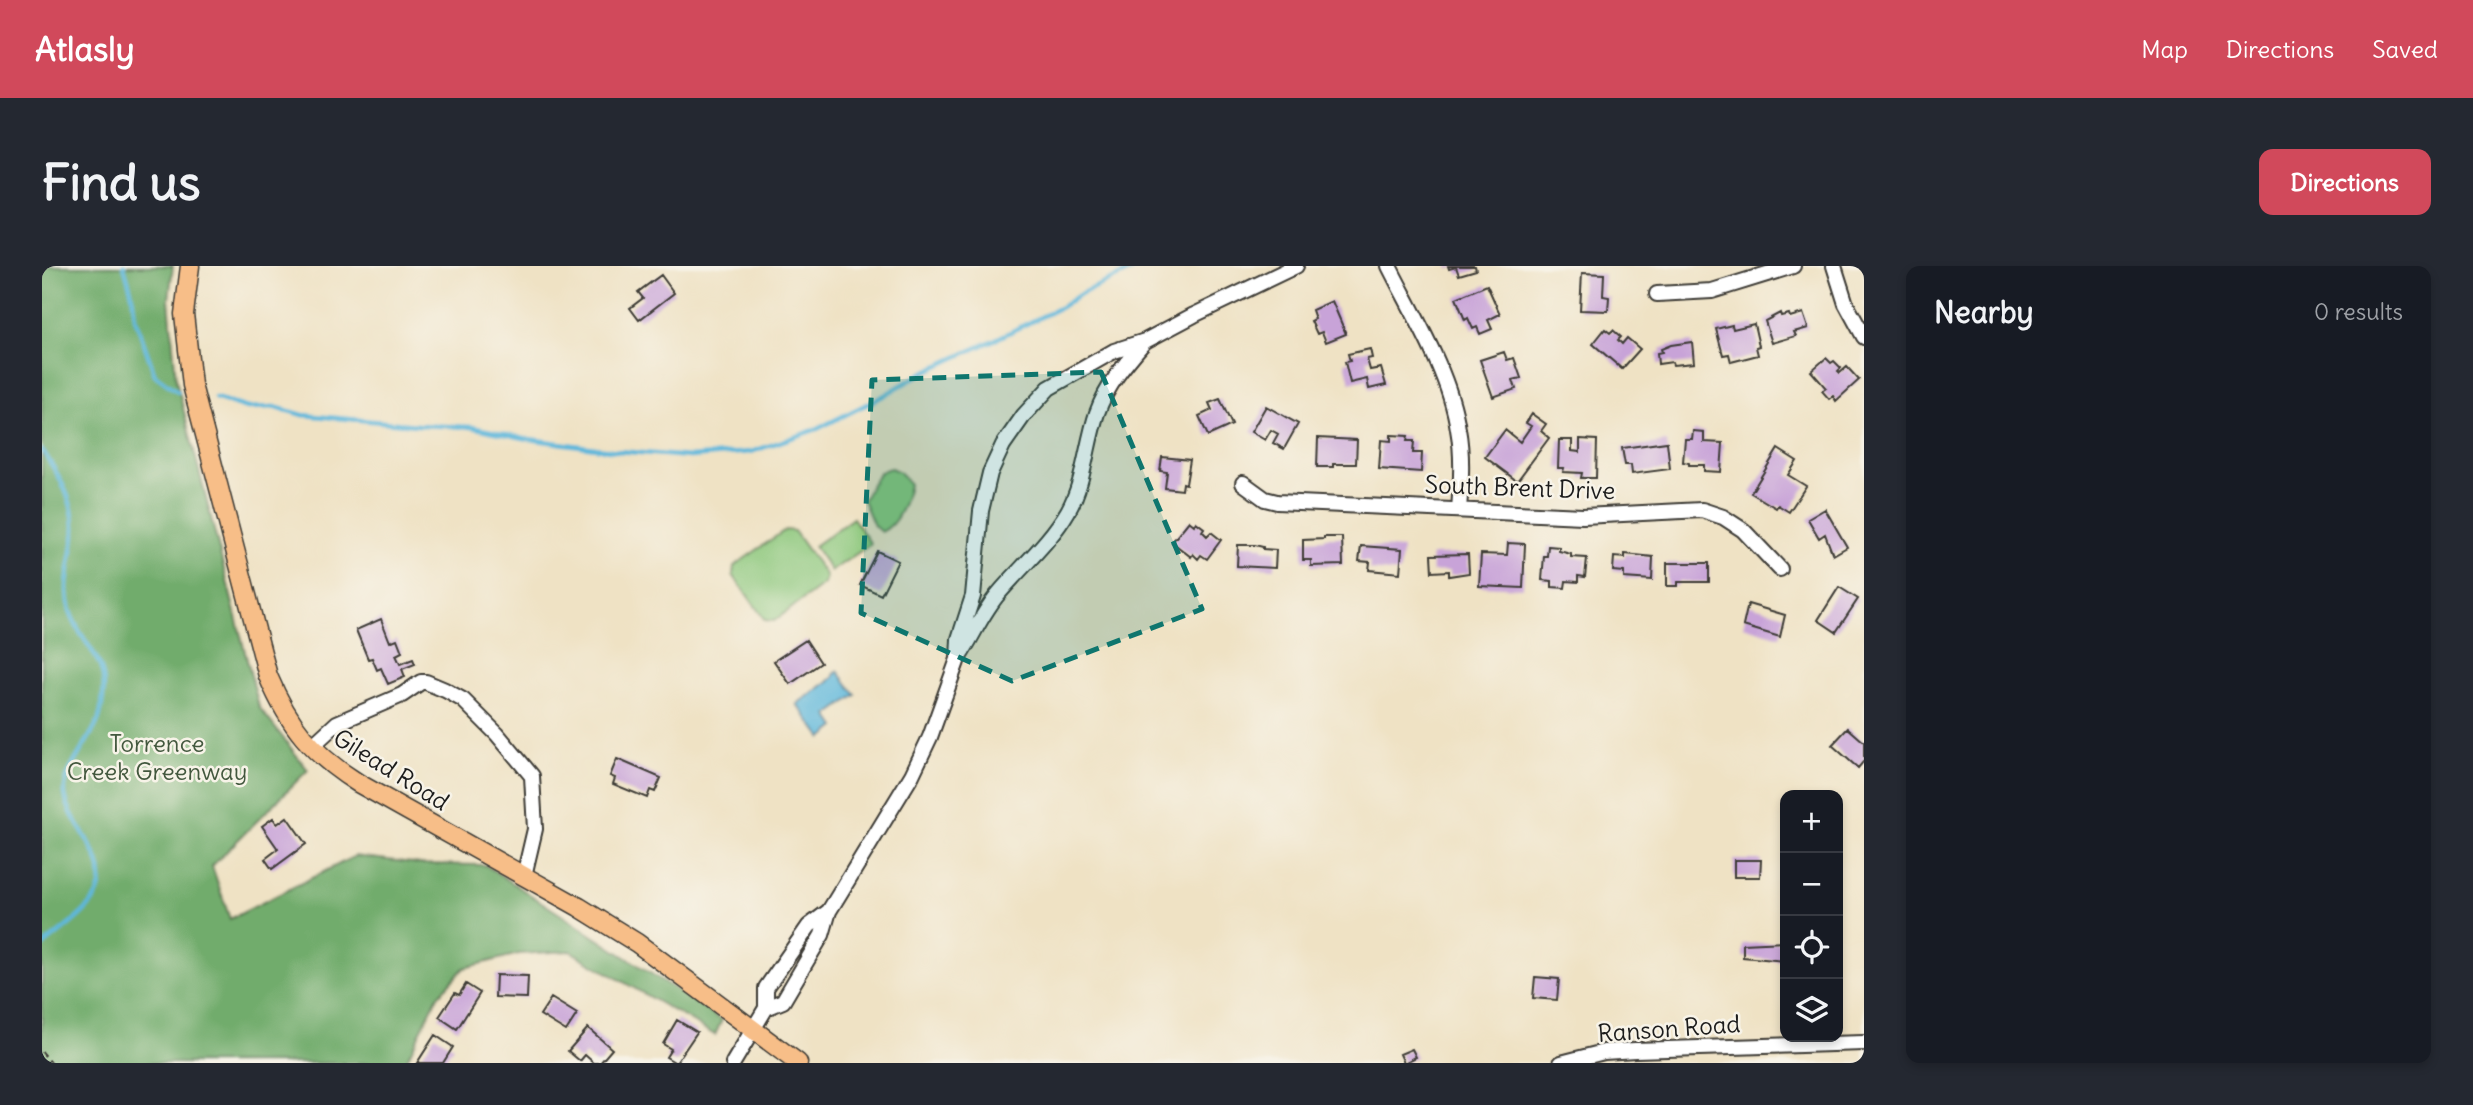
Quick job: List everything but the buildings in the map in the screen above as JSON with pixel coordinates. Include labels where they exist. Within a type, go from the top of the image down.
[{"type":"main road","name":"Gilead Road","points":[[190,266],[185,302],[185,334],[192,385],[268,676],[286,715],[311,747],[332,766],[637,943],[798,1063]]},
{"type":"street","points":[[958,659],[959,639],[972,596],[981,511],[990,473],[1003,445],[1024,415],[1049,388],[1114,351],[1145,341],[1296,266]]},
{"type":"street","points":[[1389,266],[1437,364],[1455,411],[1461,455],[1458,510]]},
{"type":"street","points":[[1657,294],[1712,291],[1793,266]]},
{"type":"street","points":[[1834,266],[1846,304],[1864,337]]},
{"type":"street","points":[[733,1063],[766,1008],[783,1001],[822,935],[829,911],[921,758],[958,659],[984,613],[1057,529],[1069,509],[1078,490],[1096,415],[1107,390],[1121,368],[1145,341]]},
{"type":"street","name":"South Brent Drive","points":[[1244,483],[1265,499],[1277,502],[1583,516],[1694,510],[1709,512],[1723,517],[1743,530],[1780,569]]},
{"type":"street","points":[[311,747],[337,723],[402,695],[421,682],[426,681],[463,700],[497,734],[532,776],[535,829],[524,876]]},
{"type":"street","name":"Ranson Road","points":[[1561,1063],[1604,1052],[1864,1043]]},
{"type":"path","points":[[42,1052],[51,1063]]},
{"type":"highlighted area","points":[[1101,372],[1202,609],[1012,681],[861,613],[872,380]]},
{"type":"green space","name":"Torrence Creek Greenway","points":[[42,266],[173,266],[169,299],[176,380],[259,707],[308,770],[212,866],[230,919],[355,856],[421,864],[485,865],[722,1020],[715,1035],[570,951],[519,954],[464,968],[438,996],[405,1063],[42,1063]]},
{"type":"green space","points":[[891,468],[899,472],[909,484],[897,518],[881,532],[874,526],[863,500],[877,476]]},
{"type":"green space","points":[[853,518],[871,544],[831,571],[814,546]]},
{"type":"green space","points":[[785,530],[794,531],[826,576],[824,584],[774,621],[765,620],[733,575],[734,566]]},
{"type":"water","points":[[838,671],[856,695],[828,715],[836,727],[822,738],[797,704],[834,677]]},
{"type":"waterway","points":[[124,266],[135,318],[155,375],[178,392]]},
{"type":"waterway","points":[[215,398],[247,408],[274,407],[303,415],[472,427],[529,439],[618,451],[690,457],[751,452],[817,429],[922,373],[1141,266]]},
{"type":"waterway","points":[[42,450],[64,486],[73,517],[74,538],[67,589],[70,611],[98,661],[104,683],[98,720],[71,768],[65,786],[68,806],[99,866],[101,879],[98,892],[81,914],[42,947]]}]
